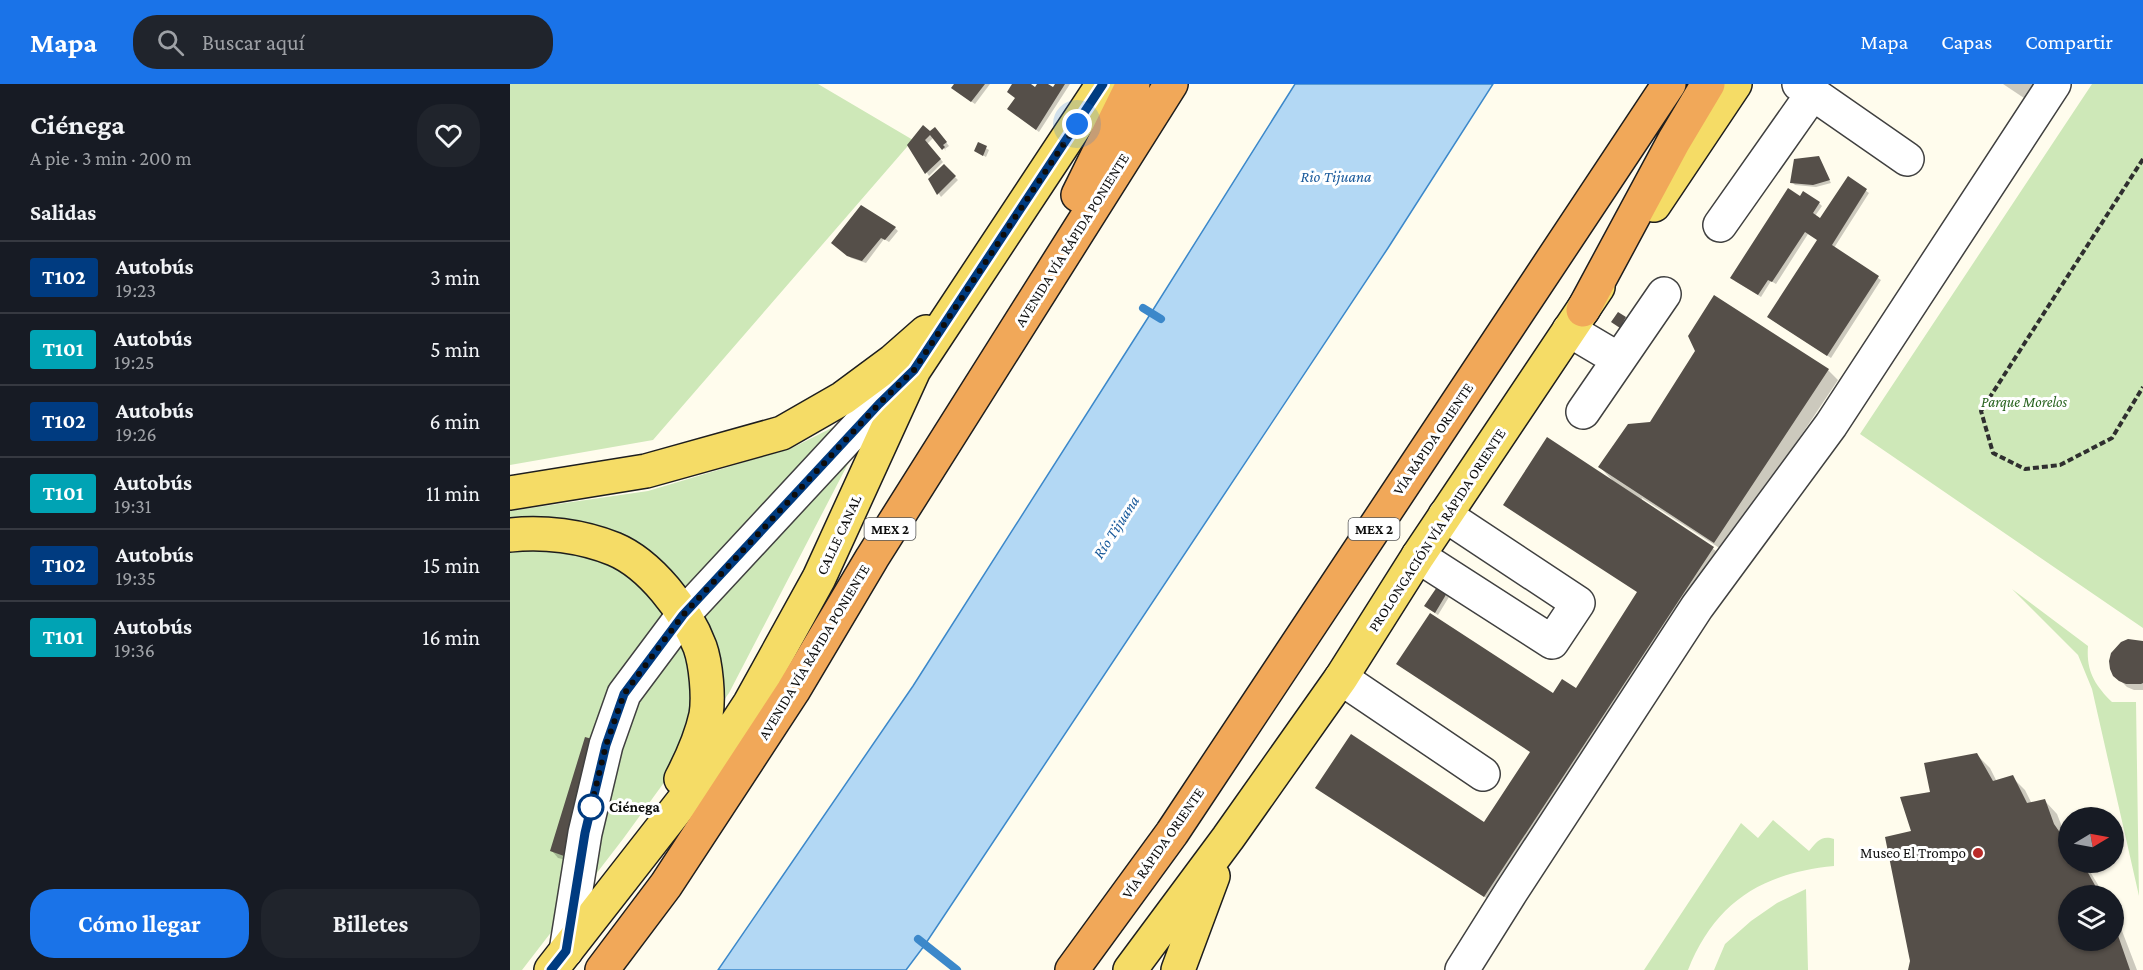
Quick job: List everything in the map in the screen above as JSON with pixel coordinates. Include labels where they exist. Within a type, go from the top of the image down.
[{"type":"highway","points":[[1003,350],[1133,84]]},
{"type":"highway","name":"AVENIDA VÍA RÁPIDA PONIENTE","points":[[602,970],[666,885],[793,691],[872,558],[1171,84]]},
{"type":"highway","name":"VÍA RÁPIDA ORIENTE","points":[[1072,970],[1178,823],[1669,84]]},
{"type":"highway","points":[[1576,320],[1674,141],[1708,84]]},
{"type":"main road","name":"CALLE CANAL","points":[[559,961],[700,778],[756,693],[819,578],[914,370],[1103,84]]},
{"type":"main road","name":"PROLONGACIÓN VÍA RÁPIDA ORIENTE","points":[[1130,970],[1228,838],[1341,678],[1445,515],[1735,84]]},
{"type":"main road","points":[[510,493],[646,471],[782,434],[843,398],[893,361],[958,303]]},
{"type":"main road","points":[[510,536],[521,534],[587,540],[615,549],[634,560],[655,578],[683,615],[700,647],[706,683],[706,713],[696,752],[643,852]]},
{"type":"main road","points":[[1178,970],[1228,838]]},
{"type":"lane","points":[[1462,970],[1697,607],[1831,425],[2054,84]]},
{"type":"lane","points":[[1720,225],[1806,89],[1907,159]]},
{"type":"lane","points":[[1583,412],[1664,294]]},
{"type":"lane","points":[[1576,320],[1618,359]]},
{"type":"lane","points":[[559,961],[585,833],[606,745],[624,694],[683,615],[879,404],[914,370]]},
{"type":"lane","points":[[1418,556],[1552,642],[1578,603],[1445,515]]},
{"type":"lane","points":[[1341,678],[1483,774]]},
{"type":"path","points":[[2143,159],[1981,411],[1993,453],[2025,469],[2060,465],[2112,438],[2143,387]]},
{"type":"green space","points":[[510,84],[818,84],[913,140],[653,440],[510,465]]},
{"type":"green space","name":"Parque Morelos","points":[[2092,84],[2143,84],[2143,628],[1860,434]]},
{"type":"green space","points":[[879,404],[729,693],[623,839],[522,970],[510,970],[510,511],[648,491],[792,448]]},
{"type":"green space","points":[[2012,589],[2088,646],[2090,670],[2093,677],[2112,702],[2136,702],[2139,896],[2124,830],[2124,807],[2119,807],[2092,689],[2078,655]]},
{"type":"green space","points":[[1773,820],[1809,851],[1822,839],[1834,839],[1834,866],[1785,876],[1763,884],[1744,895],[1712,926],[1699,946],[1688,970],[1644,970],[1741,823],[1758,838]]},
{"type":"green space","points":[[1806,889],[1808,970],[1714,970],[1725,944],[1751,921],[1777,903]]},
{"type":"water","name":"Rio Tijuana","points":[[1295,84],[1493,84],[1388,248],[906,970],[718,970],[913,686]]},
{"type":"building","points":[[954,84],[985,84],[971,102],[951,88]]},
{"type":"building","points":[[1012,84],[1031,84],[1035,87],[1037,84],[1048,84],[1053,87],[1055,84],[1065,84],[1036,130],[1007,109],[1015,98],[1007,92]]},
{"type":"building","points":[[923,125],[930,131],[935,127],[947,142],[943,145],[945,147],[942,150],[930,135],[925,140],[941,159],[925,174],[907,145]]},
{"type":"building","points":[[978,142],[987,146],[983,156],[974,151]]},
{"type":"building","points":[[1819,156],[1830,180],[1813,185],[1790,183],[1794,159]]},
{"type":"building","points":[[944,164],[956,176],[937,195],[928,179]]},
{"type":"building","points":[[1848,176],[1867,189],[1832,245],[1879,276],[1827,356],[1767,317],[1817,240],[1805,232],[1772,282],[1768,280],[1758,295],[1730,278],[1788,188],[1800,196],[1803,191],[1820,202],[1813,213],[1820,218]]},
{"type":"building","points":[[861,205],[896,227],[885,240],[881,238],[862,261],[847,256],[831,243]]},
{"type":"building","points":[[1714,295],[1829,369],[1714,543],[1598,467],[1628,424],[1650,422],[1695,351],[1688,336]]},
{"type":"building","points":[[1618,312],[1626,317],[1620,328],[1611,322]]},
{"type":"building","points":[[1547,437],[1714,547],[1484,897],[1315,788],[1351,734],[1484,822],[1530,752],[1396,664],[1430,613],[1553,693],[1562,679],[1576,688],[1637,592],[1503,505]]},
{"type":"building","points":[[1437,587],[1447,593],[1435,613],[1424,606]]},
{"type":"building","points":[[2128,639],[2143,641],[2143,683],[2141,684],[2126,684],[2119,681],[2110,669],[2111,653],[2121,642]]},
{"type":"building","points":[[585,737],[599,741],[564,856],[550,851]]},
{"type":"building","name":"Museo El Trompo","points":[[1977,753],[1993,781],[2013,775],[2027,803],[2045,799],[2058,830],[2058,873],[2088,873],[2095,885],[2058,885],[2058,951],[2123,951],[2130,970],[1908,970],[1910,961],[1885,837],[1911,831],[1900,797],[1930,792],[1924,763]]},
{"type":"waterway","points":[[1143,308],[1161,319]]},
{"type":"waterway","points":[[918,939],[957,970]]},
{"type":"bus line","name":"T102","points":[[551,970],[566,951],[585,833],[606,745],[624,694],[683,615],[879,404],[914,370],[1103,84]]},
{"type":"place","name":"Ciénega","points":[[591,807]]},
{"type":"place","name":"Museo El Trompo","points":[[1978,853]]},
{"type":"route","points":[[591,807],[590,811],[606,745],[624,694],[649,658],[683,615],[879,404],[914,370],[1077,124]]},
{"type":"water label","name":"Río Tijuana","points":[[1116,527]]}]
